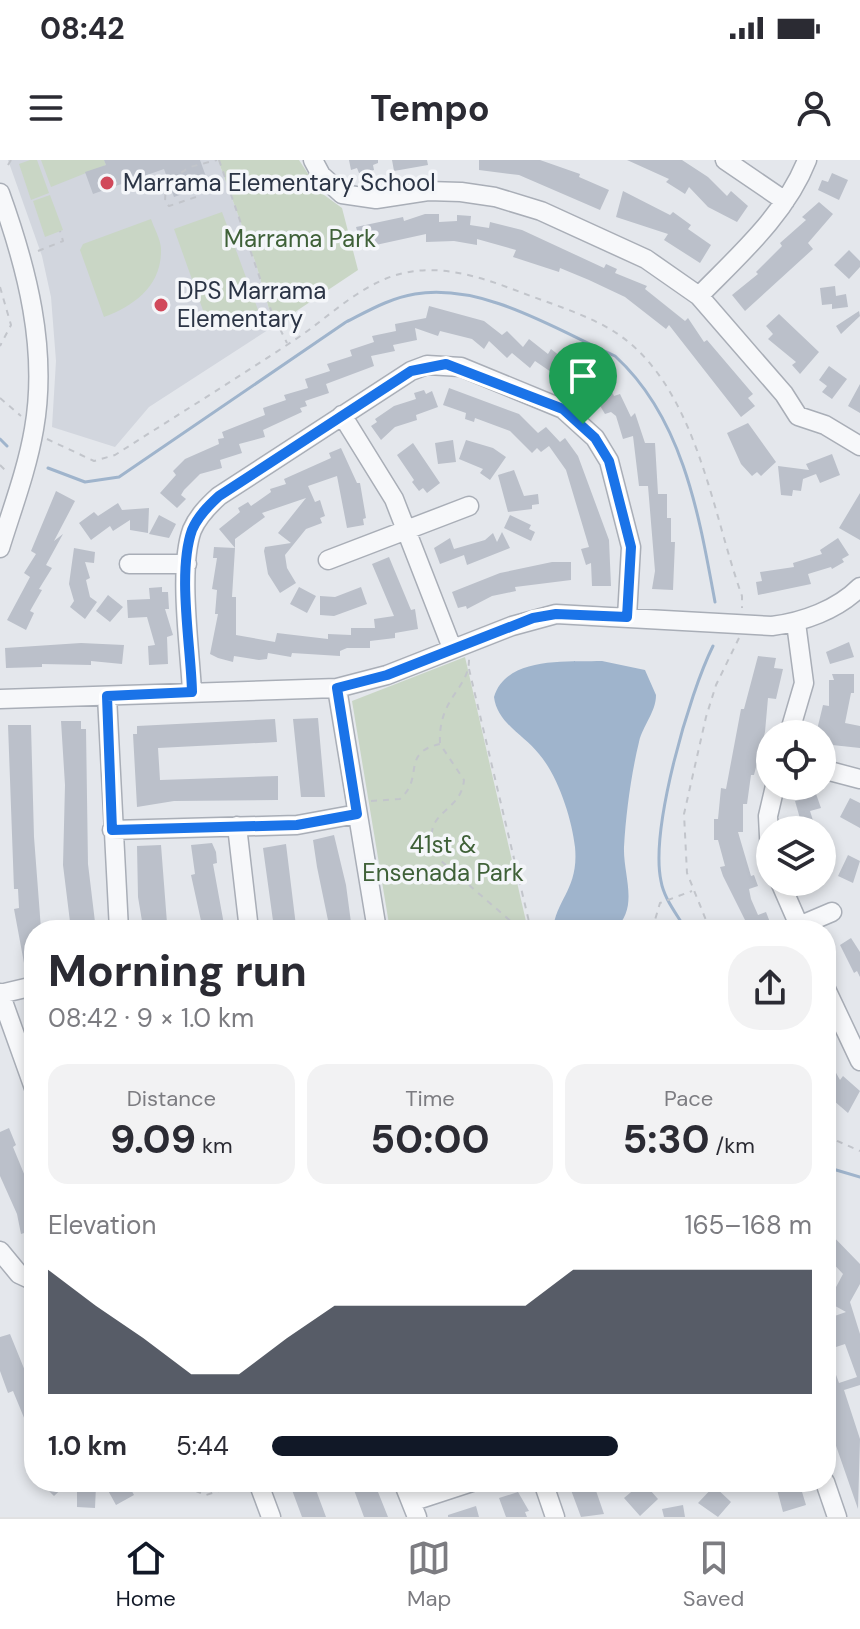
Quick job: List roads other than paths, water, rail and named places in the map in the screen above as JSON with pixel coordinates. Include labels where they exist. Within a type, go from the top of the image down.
[{"type":"street","points":[[313,160],[321,175],[342,194],[376,199],[428,191],[495,197],[541,211],[612,241],[646,259],[699,296],[784,394],[798,416],[825,425],[860,446]]},
{"type":"street","points":[[725,160],[785,201]]},
{"type":"street","points":[[699,296],[785,201],[807,160]]},
{"type":"street","points":[[0,193],[28,286],[38,377],[34,428],[0,548]]},
{"type":"street","points":[[192,692],[187,564],[193,528],[202,512],[219,496],[411,371],[446,364],[563,409],[595,438],[609,461],[631,547],[627,617]]},
{"type":"street","points":[[342,415],[379,471],[460,650]]},
{"type":"street","points":[[328,560],[469,506]]},
{"type":"street","points":[[129,564],[187,564]]},
{"type":"street","points":[[0,699],[337,688],[460,650],[533,618],[556,614],[739,625],[796,623],[829,609],[860,587]]},
{"type":"street","points":[[793,720],[804,683],[796,623]]},
{"type":"street","points":[[337,688],[361,808],[376,920]]},
{"type":"street","points":[[107,696],[118,920]]},
{"type":"street","points":[[836,773],[860,779]]},
{"type":"street","points":[[112,830],[297,825],[361,808]]},
{"type":"street","points":[[237,826],[248,920]]},
{"type":"street","points":[[786,896],[797,920]]},
{"type":"street","points":[[816,920],[832,912]]},
{"type":"street","points":[[24,988],[0,994],[24,1060]]},
{"type":"street","points":[[836,1010],[860,1061]]},
{"type":"street","points":[[0,1251],[24,1276]]},
{"type":"street","points":[[256,1492],[271,1517]]},
{"type":"street","points":[[414,1510],[451,1492]]},
{"type":"street","points":[[546,1492],[555,1517]]},
{"type":"street","points":[[828,1492],[837,1517]]},
{"type":"water","points":[[602,661],[645,670],[656,695],[639,742],[629,794],[624,847],[628,902],[622,920],[555,920],[574,873],[575,847],[571,824],[563,798],[546,763],[496,706],[494,697],[511,674],[524,668],[556,662]]},
{"type":"waterway","points":[[48,468],[85,482],[119,477],[346,322],[379,305],[406,296],[441,292],[467,295],[518,311],[615,356],[638,381],[657,408],[684,470],[702,536],[715,602]]},
{"type":"waterway","points":[[0,439],[7,446]]},
{"type":"waterway","points":[[680,920],[661,881],[661,829],[683,728],[713,646]]},
{"type":"waterway","points":[[836,1170],[860,1177]]},
{"type":"place","name":"Marrama Elementary School","points":[[107,183]]},
{"type":"place","name":"DPS Marrama Elementary","points":[[161,305]]},
{"type":"park label","name":"Marrama Park","points":[[300,239]]},
{"type":"park label","name":"41st & Ensenada Park","points":[[443,859]]}]
